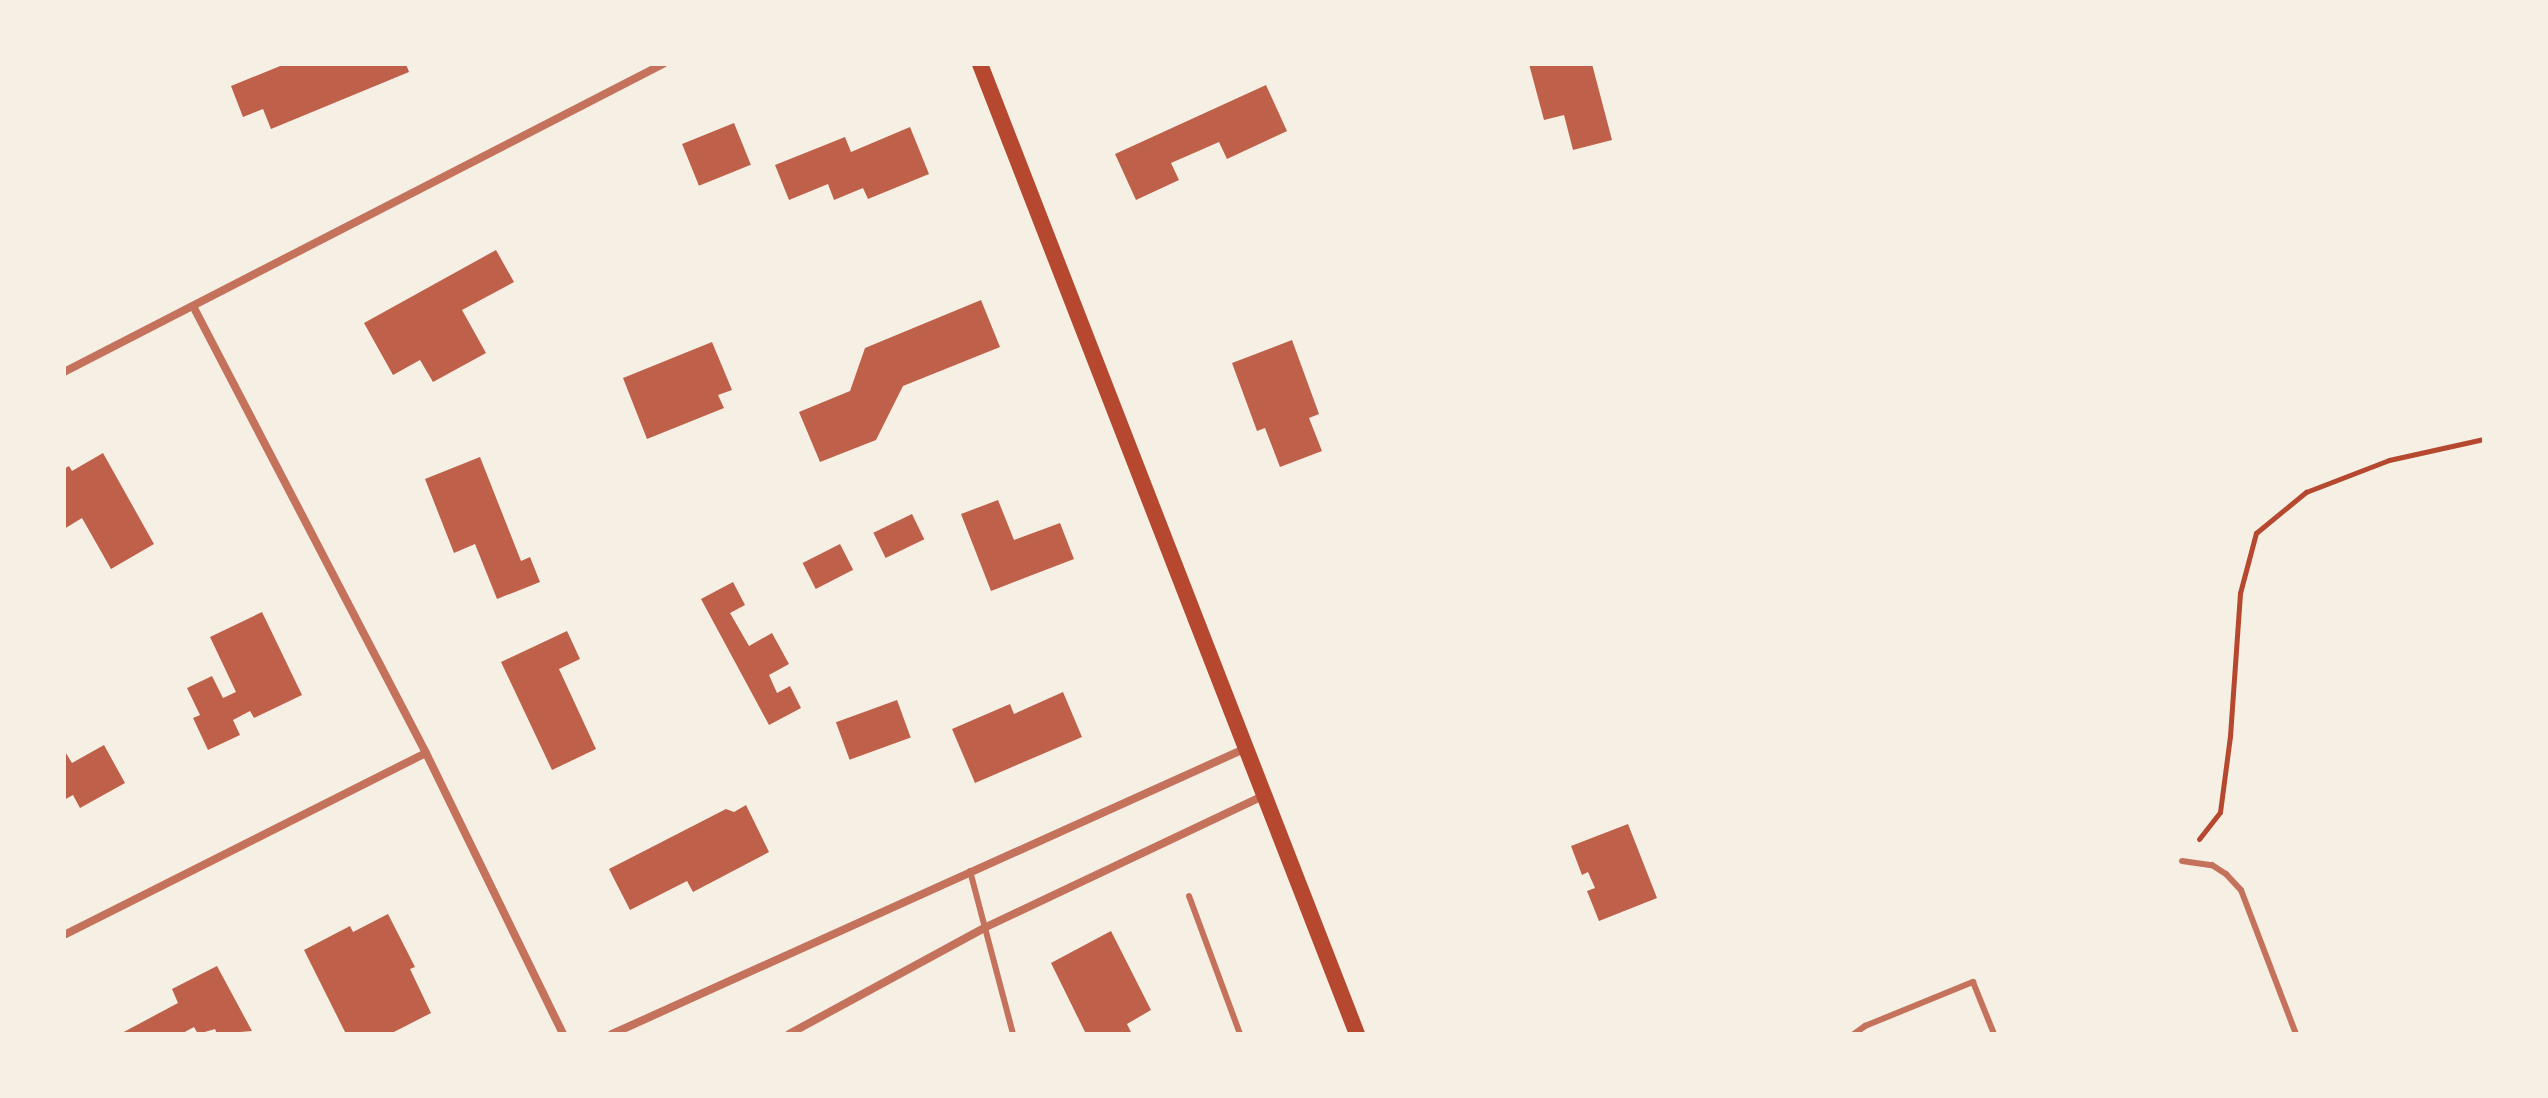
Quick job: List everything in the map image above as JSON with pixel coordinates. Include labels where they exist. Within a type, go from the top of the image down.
[{"type":"main road","points":[[980,64],[1357,1034]]},
{"type":"street","points":[[64,372],[663,64]]},
{"type":"street","points":[[193,306],[426,753],[563,1034]]},
{"type":"street","points":[[612,1034],[1244,749]]},
{"type":"street","points":[[64,935],[426,753]]},
{"type":"street","points":[[789,1034],[986,927],[1263,796]]},
{"type":"lane","points":[[2182,861],[2212,865],[2241,890],[2296,1034]]},
{"type":"lane","points":[[970,871],[1013,1034]]},
{"type":"lane","points":[[1189,896],[1240,1034]]},
{"type":"lane","points":[[1854,1034],[1865,1026],[1973,982],[1994,1034]]},
{"type":"path","points":[[2182,861],[2220,812],[2230,736],[2239,605],[2256,533],[2306,492],[2389,460],[2484,439]]},
{"type":"building","points":[[285,64],[406,64],[409,72],[271,129],[263,109],[243,117],[231,86]]},
{"type":"building","points":[[1529,64],[1592,64],[1612,140],[1573,150],[1564,115],[1544,120]]},
{"type":"building","points":[[1266,85],[1287,131],[1227,159],[1219,142],[1171,163],[1179,180],[1136,200],[1115,154]]},
{"type":"building","points":[[734,123],[751,165],[699,186],[682,144]]},
{"type":"building","points":[[910,127],[929,174],[868,199],[863,188],[834,200],[828,184],[789,200],[775,165],[845,137],[851,152]]},
{"type":"building","points":[[496,250],[514,282],[462,310],[486,353],[433,382],[420,360],[393,375],[364,323]]},
{"type":"building","points":[[981,300],[1000,347],[903,386],[876,440],[820,462],[799,412],[850,391],[865,348]]},
{"type":"building","points":[[1292,340],[1319,414],[1309,418],[1322,451],[1280,467],[1265,428],[1257,431],[1232,363]]},
{"type":"building","points":[[712,342],[732,390],[718,395],[724,408],[647,439],[623,378]]},
{"type":"building","points":[[103,453],[154,544],[111,569],[82,518],[64,529],[64,469],[69,466],[72,471]]},
{"type":"building","points":[[480,457],[521,561],[530,557],[540,582],[497,599],[475,544],[454,553],[425,479]]},
{"type":"building","points":[[998,500],[1014,540],[1060,523],[1074,559],[991,591],[961,514]]},
{"type":"building","points":[[912,514],[924,539],[886,558],[873,533]]},
{"type":"building","points":[[840,544],[853,570],[816,589],[803,563]]},
{"type":"building","points":[[733,582],[745,605],[730,613],[749,646],[772,633],[789,664],[769,675],[777,693],[790,686],[801,708],[769,725],[701,599]]},
{"type":"building","points":[[262,612],[302,695],[254,718],[250,711],[233,720],[240,735],[208,750],[193,718],[200,715],[187,688],[212,676],[223,698],[236,692],[210,637]]},
{"type":"building","points":[[567,631],[580,659],[559,669],[596,749],[552,770],[501,662]]},
{"type":"building","points":[[1063,692],[1082,737],[975,783],[952,729],[1010,704],[1014,714]]},
{"type":"building","points":[[897,700],[911,738],[850,760],[836,722]]},
{"type":"building","points":[[104,745],[125,783],[80,808],[73,795],[64,800],[64,750],[72,763]]},
{"type":"building","points":[[746,805],[769,852],[693,892],[687,881],[630,910],[609,869],[726,809],[734,812]]},
{"type":"building","points":[[1628,824],[1657,898],[1599,921],[1587,891],[1595,888],[1588,872],[1582,875],[1571,846]]},
{"type":"building","points":[[388,914],[415,967],[410,969],[431,1013],[390,1034],[346,1034],[304,950],[350,926],[353,932]]},
{"type":"building","points":[[1111,931],[1151,1010],[1127,1024],[1132,1034],[1086,1034],[1051,963]]},
{"type":"building","points":[[217,966],[252,1031],[217,1034],[215,1029],[198,1034],[194,1027],[181,1034],[120,1034],[178,1003],[172,989]]}]
